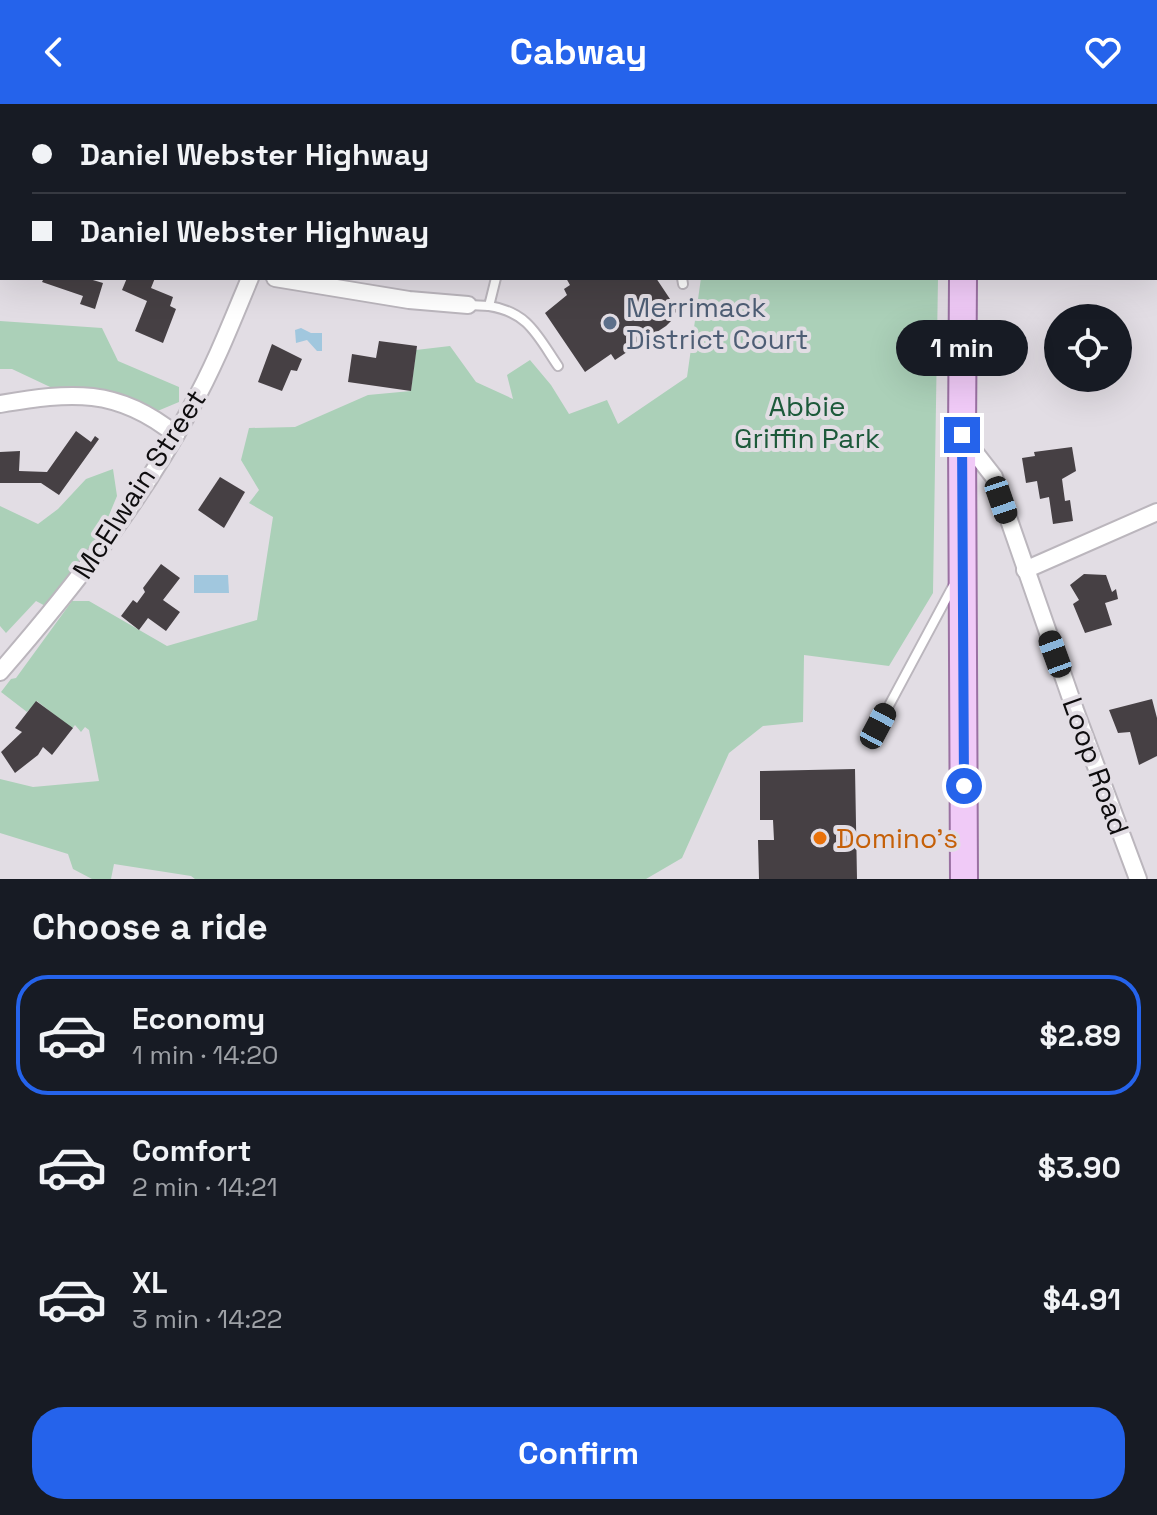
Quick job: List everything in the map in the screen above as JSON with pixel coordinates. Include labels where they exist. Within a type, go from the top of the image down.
[{"type":"main road","points":[[963,280],[964,879]]},
{"type":"street","name":"McElwain Street","points":[[0,672],[86,570],[176,435],[209,373],[249,280]]},
{"type":"street","points":[[287,280],[409,300],[468,305]]},
{"type":"street","points":[[0,404],[65,394],[100,396],[125,403],[176,435]]},
{"type":"street","name":"Loop Road","points":[[962,435],[994,477],[1138,879]]},
{"type":"street","points":[[1025,570],[1157,512]]},
{"type":"lane","points":[[489,306],[496,280]]},
{"type":"lane","points":[[468,305],[489,306],[514,313],[528,322],[558,366]]},
{"type":"lane","points":[[878,726],[962,570]]},
{"type":"green space","name":"Abbie Griffin Park","points":[[701,280],[938,280],[933,593],[889,666],[804,655],[803,722],[763,726],[729,753],[682,858],[646,879],[195,879],[114,864],[111,879],[92,879],[73,869],[68,854],[0,833],[0,779],[33,787],[99,781],[89,730],[85,727],[81,732],[75,725],[72,729],[37,701],[27,712],[1,692],[11,679],[16,678],[72,601],[89,601],[167,646],[257,620],[273,517],[249,503],[259,490],[241,460],[249,428],[295,427],[368,395],[411,391],[416,350],[450,346],[476,382],[513,399],[507,375],[530,360],[569,414],[607,400],[618,424],[687,377]]},
{"type":"green space","points":[[0,321],[102,328],[118,361],[179,387],[179,402],[148,415],[65,394],[12,369],[0,369]]},
{"type":"green space","points":[[113,469],[117,496],[86,570],[53,610],[36,601],[6,633],[0,626],[0,506],[38,524],[58,509],[86,479]]},
{"type":"water","points":[[301,328],[311,333],[322,333],[322,351],[317,351],[307,340],[296,343],[295,330]]},
{"type":"water","points":[[194,575],[228,575],[229,593],[194,593]]},
{"type":"building","points":[[93,280],[103,283],[95,309],[80,304],[83,296],[42,282]]},
{"type":"building","points":[[126,280],[154,280],[151,288],[173,297],[170,306],[176,309],[163,343],[135,331],[147,301],[122,290]]},
{"type":"building","name":"Merrimack District Court","points":[[567,280],[657,280],[678,311],[666,326],[615,360],[611,354],[585,372],[545,313],[567,295],[564,289],[570,285]]},
{"type":"building","points":[[379,341],[417,346],[411,391],[348,382],[352,354],[376,358]]},
{"type":"building","points":[[272,344],[302,359],[297,371],[291,370],[282,391],[258,382]]},
{"type":"building","points":[[76,431],[91,442],[95,436],[99,439],[59,495],[41,483],[0,483],[0,452],[20,451],[19,471],[47,472]]},
{"type":"building","points":[[1072,447],[1076,471],[1062,479],[1065,501],[1070,500],[1073,521],[1053,524],[1049,497],[1040,499],[1037,481],[1026,483],[1022,458],[1035,456],[1034,452]]},
{"type":"building","points":[[220,477],[245,492],[224,528],[198,510]]},
{"type":"building","points":[[161,564],[180,578],[163,600],[180,612],[166,631],[148,618],[139,630],[121,616],[133,600],[137,603],[145,592],[143,588]]},
{"type":"building","points":[[1084,574],[1106,575],[1112,592],[1116,589],[1118,599],[1105,603],[1112,625],[1085,633],[1073,604],[1079,600],[1070,585]]},
{"type":"building","points":[[1152,699],[1157,718],[1157,756],[1139,765],[1130,732],[1118,733],[1109,710]]},
{"type":"building","points":[[36,701],[73,728],[52,755],[43,747],[38,755],[15,773],[1,752],[22,732],[15,728]]},
{"type":"building","points":[[855,769],[857,879],[759,879],[758,840],[774,840],[773,820],[760,820],[760,771]]},
{"type":"place","name":"Merrimack District Court","points":[[610,323]]},
{"type":"place","name":"Domino's","points":[[820,838]]},
{"type":"route","points":[[962,435],[964,786]]}]
